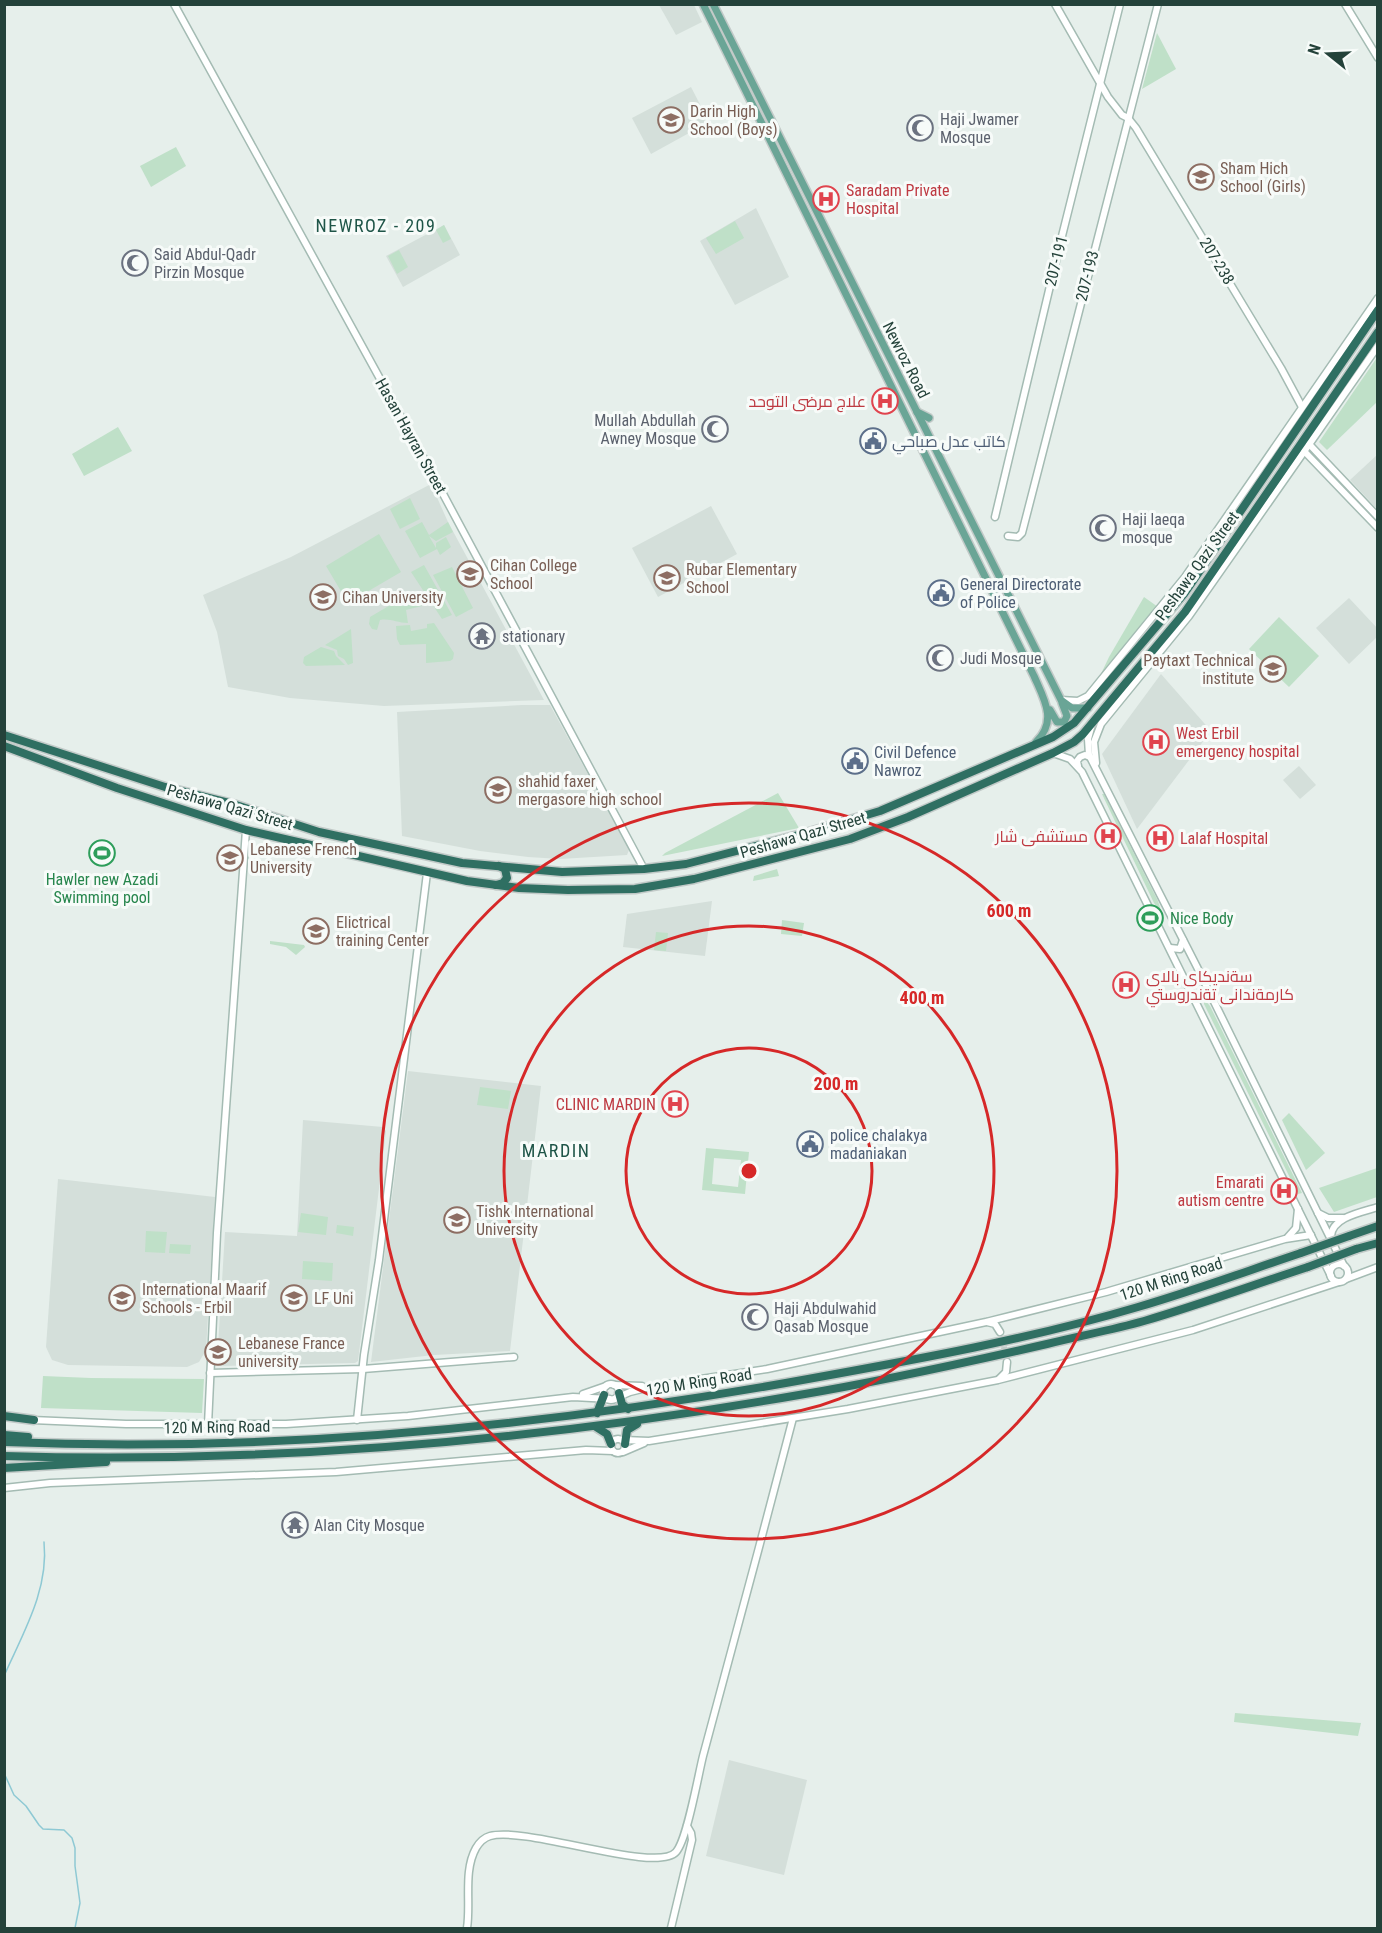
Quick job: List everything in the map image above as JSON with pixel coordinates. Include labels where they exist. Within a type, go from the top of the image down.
[{"type":"highway","name":"Peshawa Qazi Street","points":[[4,735],[165,787],[233,804],[320,832],[448,860],[524,869],[562,872],[644,869],[686,864],[855,819],[880,811],[1064,731],[1088,708],[1150,627],[1184,594],[1284,439],[1347,355],[1377,310]]},
{"type":"highway","name":"Peshawa Qazi Street","points":[[4,747],[117,788],[246,830],[428,873],[496,885],[568,890],[635,889],[716,875],[834,844],[908,817],[1053,753],[1074,742],[1092,723],[1104,715],[1236,546],[1377,332]]},
{"type":"highway","points":[[1347,355],[1346,359],[1349,363],[1357,362]]},
{"type":"highway","points":[[1333,374],[1342,372],[1344,381]]},
{"type":"highway","name":"Peshawa Qazi Street","points":[[4,730],[34,744]]},
{"type":"highway","points":[[855,819],[850,824],[850,829],[854,835],[860,836]]},
{"type":"highway","points":[[829,827],[836,827],[841,832],[840,839],[834,844]]},
{"type":"highway","points":[[496,885],[507,878],[505,869],[499,866]]},
{"type":"highway","points":[[524,869],[518,872],[515,880],[518,886],[526,888]]},
{"type":"highway","name":"120 M Ring Road","points":[[4,1442],[106,1444],[247,1442],[465,1428],[628,1409],[922,1359],[1029,1335],[1138,1307],[1377,1226]]},
{"type":"highway","name":"120 M Ring Road","points":[[4,1456],[140,1458],[277,1455],[488,1440],[648,1420],[927,1372],[1143,1321],[1377,1243]]},
{"type":"highway","points":[[597,1413],[611,1394],[628,1409]]},
{"type":"highway","points":[[4,1418],[34,1420]]},
{"type":"highway","points":[[624,1444],[628,1428],[648,1420]]},
{"type":"highway","points":[[595,1427],[607,1434],[612,1444]]},
{"type":"highway","points":[[4,1435],[106,1444]]},
{"type":"highway","points":[[4,1468],[140,1458]]},
{"type":"highway","points":[[4,1464],[58,1465]]},
{"type":"main road","name":"Newroz Road","points":[[702,4],[1048,708]]},
{"type":"main road","name":"Newroz Road","points":[[713,4],[1061,700]]},
{"type":"main road","points":[[747,110],[749,99]]},
{"type":"main road","points":[[830,238],[833,227]]},
{"type":"main road","points":[[863,328],[870,330],[873,325]]},
{"type":"main road","points":[[868,338],[871,333],[877,333]]},
{"type":"main road","points":[[917,412],[930,418]]},
{"type":"main road","points":[[993,565],[996,556]]},
{"type":"main road","points":[[1048,708],[1057,721],[1064,722],[1067,715],[1061,700]]},
{"type":"main road","points":[[1061,700],[1072,708],[1088,708]]},
{"type":"main road","points":[[1032,746],[1041,738],[1047,727],[1048,708]]},
{"type":"street","name":"Hasan Hayran Street","points":[[174,4],[424,459],[644,869]]},
{"type":"street","name":"207-238","points":[[1055,4],[1110,100],[1136,128],[1302,407]]},
{"type":"street","name":"207-191","points":[[995,517],[1119,4]]},
{"type":"street","name":"207-193","points":[[1008,536],[1018,537],[1022,532],[1158,4]]},
{"type":"street","points":[[1345,4],[1377,58]]},
{"type":"street","points":[[1284,439],[1302,407],[1377,298]]},
{"type":"street","points":[[1304,445],[1377,346]]},
{"type":"street","points":[[1304,445],[1377,517]]},
{"type":"street","points":[[1304,445],[1377,528]]},
{"type":"street","points":[[1061,700],[1078,701],[1088,696],[1150,627]]},
{"type":"street","points":[[1097,769],[1095,738],[1104,715]]},
{"type":"street","points":[[1092,723],[1088,743],[1090,757],[1197,967],[1348,1274],[1336,1280]]},
{"type":"street","points":[[1053,753],[1066,756],[1078,766],[1094,795],[1311,1235],[1336,1280]]},
{"type":"street","points":[[1078,766],[1081,756],[1090,757]]},
{"type":"street","points":[[1094,795],[1107,788]]},
{"type":"street","points":[[208,1425],[246,830]]},
{"type":"street","points":[[357,1420],[388,1161],[428,873]]},
{"type":"street","points":[[1170,948],[1180,949],[1183,939]]},
{"type":"street","points":[[1184,976],[1186,966],[1197,967]]},
{"type":"street","points":[[1294,1199],[1307,1192]]},
{"type":"street","points":[[1285,1239],[1296,1230],[1298,1207]]},
{"type":"street","points":[[1318,1213],[1328,1218],[1346,1217],[1377,1207]]},
{"type":"street","points":[[1331,1240],[1332,1228],[1346,1217]]},
{"type":"street","points":[[34,1420],[208,1425],[357,1420],[611,1394],[759,1371],[986,1322],[1106,1292],[1285,1239],[1311,1235]]},
{"type":"street","points":[[1336,1280],[1334,1266],[1364,1272]]},
{"type":"street","points":[[612,1444],[618,1453],[624,1444],[793,1418],[998,1380],[1193,1330],[1377,1267]]},
{"type":"street","points":[[986,1322],[995,1324],[1000,1332]]},
{"type":"street","points":[[435,1363],[439,1356]]},
{"type":"street","points":[[210,1371],[363,1369],[514,1357]]},
{"type":"street","points":[[998,1380],[1006,1372],[1007,1362]]},
{"type":"street","points":[[573,1397],[611,1394],[654,1386]]},
{"type":"street","points":[[467,1929],[472,1857],[486,1838],[499,1835],[588,1847],[647,1859],[658,1859],[674,1854],[679,1849],[687,1826],[793,1418]]},
{"type":"street","points":[[4,1488],[58,1482],[336,1472],[586,1450],[612,1444],[618,1438],[624,1444]]},
{"type":"street","points":[[624,1444],[649,1441]]},
{"type":"street","points":[[671,1929],[692,1840],[687,1826]]},
{"type":"shaded area","points":[[659,5],[694,5],[702,22],[676,35]]},
{"type":"shaded area","name":"Darin High School (Boys)","points":[[691,87],[709,122],[651,154],[632,118]]},
{"type":"shaded area","points":[[756,208],[789,277],[735,305],[700,241]]},
{"type":"shaded area","points":[[444,225],[460,255],[403,287],[386,256]]},
{"type":"shaded area","points":[[1377,455],[1377,509],[1350,480]]},
{"type":"shaded area","name":"Cihan University","points":[[431,484],[448,522],[544,700],[384,706],[290,698],[228,687],[217,632],[203,595],[291,557]]},
{"type":"shaded area","points":[[711,506],[737,554],[658,597],[632,548]]},
{"type":"shaded area","points":[[1349,598],[1378,629],[1377,637],[1349,664],[1316,628]]},
{"type":"shaded area","name":"West Erbil emergency hospital","points":[[1161,674],[1211,731],[1137,829],[1102,754]]},
{"type":"shaded area","points":[[550,705],[627,845],[629,850],[627,855],[560,859],[528,857],[480,851],[402,836],[397,712]]},
{"type":"shaded area","points":[[1299,766],[1316,785],[1300,799],[1283,780]]},
{"type":"shaded area","points":[[712,901],[705,956],[623,947],[627,914]]},
{"type":"shaded area","name":"Tishk International University","points":[[408,1071],[541,1086],[510,1351],[434,1355],[371,1362]]},
{"type":"shaded area","name":"LF Uni","points":[[303,1120],[383,1127],[386,1131],[358,1361],[355,1363],[220,1366],[217,1363],[225,1232],[297,1236]]},
{"type":"shaded area","points":[[58,1179],[215,1197],[206,1350],[199,1362],[187,1367],[68,1365],[52,1360],[46,1347]]},
{"type":"shaded area","points":[[729,1760],[807,1780],[784,1875],[706,1856]]},
{"type":"green space","points":[[1157,33],[1176,69],[1142,89]]},
{"type":"green space","points":[[176,147],[186,166],[151,187],[140,166]]},
{"type":"green space","points":[[735,221],[744,238],[716,254],[706,238]]},
{"type":"green space","points":[[444,225],[451,239],[443,243],[436,230]]},
{"type":"green space","points":[[399,250],[408,267],[397,274],[388,256]]},
{"type":"green space","points":[[1376,359],[1377,402],[1327,450],[1319,442]]},
{"type":"green space","points":[[118,427],[132,451],[84,476],[72,454]]},
{"type":"green space","points":[[410,498],[420,519],[400,529],[390,509]]},
{"type":"green space","points":[[422,522],[429,535],[448,522],[453,532],[436,541],[429,536],[436,548],[436,543],[446,537],[451,547],[440,555],[437,549],[420,558],[405,531]]},
{"type":"green space","points":[[379,534],[401,572],[348,603],[326,566]]},
{"type":"green space","points":[[424,565],[452,615],[442,619],[411,572]]},
{"type":"green space","points":[[452,567],[473,608],[456,617],[433,575]]},
{"type":"green space","points":[[409,594],[416,598],[422,606],[406,610],[408,623],[380,620],[377,630],[372,629],[369,624],[370,617]]},
{"type":"green space","points":[[1144,597],[1158,607],[1100,676],[1109,657]]},
{"type":"green space","points":[[1279,617],[1319,656],[1289,687],[1249,649]]},
{"type":"green space","points":[[434,623],[454,653],[450,661],[426,663],[426,644],[400,645],[397,639],[396,626],[410,625],[411,631],[427,628],[427,624]]},
{"type":"green space","points":[[351,629],[353,663],[348,665],[338,656],[337,650],[325,645]]},
{"type":"green space","points":[[321,647],[334,651],[345,665],[306,666],[303,663],[304,657]]},
{"type":"green space","points":[[778,793],[799,828],[662,856],[665,853]]},
{"type":"green space","points":[[1102,794],[1158,901],[1162,914],[1154,903]]},
{"type":"green space","points":[[777,869],[779,876],[753,881],[754,876]]},
{"type":"green space","points":[[782,920],[804,923],[802,936],[781,934]]},
{"type":"green space","points":[[656,932],[668,933],[666,951],[654,950]]},
{"type":"green space","points":[[270,941],[304,945],[305,947],[296,955],[286,947],[270,944]]},
{"type":"green space","points":[[1204,999],[1210,1006],[1302,1193],[1298,1194],[1204,1004]]},
{"type":"green space","points":[[480,1087],[511,1091],[508,1109],[477,1105]]},
{"type":"green space","points":[[1289,1113],[1325,1153],[1306,1170],[1282,1120]]},
{"type":"green space","points":[[706,1148],[749,1152],[745,1194],[702,1190]],"holes":[[[714,1158],[741,1160],[738,1187],[712,1184]]]},
{"type":"green space","points":[[1377,1168],[1377,1197],[1334,1212],[1319,1188]]},
{"type":"green space","points":[[301,1213],[328,1217],[326,1235],[298,1232]]},
{"type":"green space","points":[[337,1225],[354,1227],[353,1236],[336,1233]]},
{"type":"green space","points":[[146,1231],[167,1232],[165,1253],[145,1252]]},
{"type":"green space","points":[[170,1244],[191,1245],[190,1254],[169,1253]]},
{"type":"green space","points":[[303,1261],[333,1263],[332,1281],[302,1279]]},
{"type":"green space","points":[[43,1376],[204,1379],[202,1413],[41,1408]]},
{"type":"green space","points":[[1235,1713],[1361,1723],[1358,1736],[1234,1722]]},
{"type":"waterway","points":[[4,1676],[39,1594],[43,1577],[44,1542]]},
{"type":"waterway","points":[[4,1773],[14,1795],[26,1806],[43,1829],[64,1830],[72,1838],[80,1903],[75,1928]]},
{"type":"tunnel","points":[[1002,1338],[1007,1362]]},
{"type":"place","name":"Darin High School (Boys)","points":[[671,120]]},
{"type":"place","name":"Haji Jwamer Mosque","points":[[920,128]]},
{"type":"place","name":"Sham Hich School (Girls)","points":[[1201,177]]},
{"type":"place","name":"Saradam Private Hospital","points":[[826,199]]},
{"type":"place","name":"Said Abdul-Qadr Pirzin Mosque","points":[[135,263]]},
{"type":"place","name":"علاج مرضى التوحد","points":[[885,401]]},
{"type":"place","name":"Mullah Abdullah Awney Mosque","points":[[715,429]]},
{"type":"place","name":"كاتب عدل صباحي","points":[[873,441]]},
{"type":"place","name":"Haji laeqa mosque","points":[[1103,528]]},
{"type":"place","name":"Cihan College School","points":[[470,574]]},
{"type":"place","name":"Rubar Elementary School","points":[[667,578]]},
{"type":"place","name":"General Directorate of Police","points":[[941,593]]},
{"type":"place","name":"Cihan University","points":[[323,597]]},
{"type":"place","name":"stationary","points":[[482,636]]},
{"type":"place","name":"Judi Mosque","points":[[940,658]]},
{"type":"place","name":"Paytaxt Technical institute","points":[[1273,669]]},
{"type":"place","name":"West Erbil emergency hospital","points":[[1156,742]]},
{"type":"place","name":"Civil Defence Nawroz","points":[[855,761]]},
{"type":"place","name":"shahid faxer mergasore high school","points":[[498,790]]},
{"type":"place","name":"مستشفى شار","points":[[1108,836]]},
{"type":"place","name":"Lalaf Hospital","points":[[1160,838]]},
{"type":"place","name":"Hawler new Azadi Swimming pool","points":[[102,853]]},
{"type":"place","name":"Lebanese French University","points":[[230,858]]},
{"type":"place","name":"Nice Body","points":[[1150,918]]},
{"type":"place","name":"Elictrical training Center","points":[[316,931]]},
{"type":"place","name":"سةنديكاى بالاى كارمةندانى تةندروستي","points":[[1126,985]]},
{"type":"place","name":"CLINIC MARDIN","points":[[675,1104]]},
{"type":"place","name":"police chalakya madaniakan","points":[[810,1144]]},
{"type":"place","name":"Emarati autism centre","points":[[1284,1191]]},
{"type":"place","name":"Tishk International University","points":[[457,1220]]},
{"type":"place","name":"International Maarif Schools - Erbil","points":[[122,1298]]},
{"type":"place","name":"LF Uni","points":[[294,1298]]},
{"type":"place","name":"Haji Abdulwahid Qasab Mosque","points":[[755,1317]]},
{"type":"place","name":"Lebanese France university","points":[[218,1352]]},
{"type":"place","name":"Alan City Mosque","points":[[295,1525]]},
{"type":"district","name":"NEWROZ - 209","points":[[376,225]]},
{"type":"district","name":"MARDIN","points":[[556,1150]]}]
